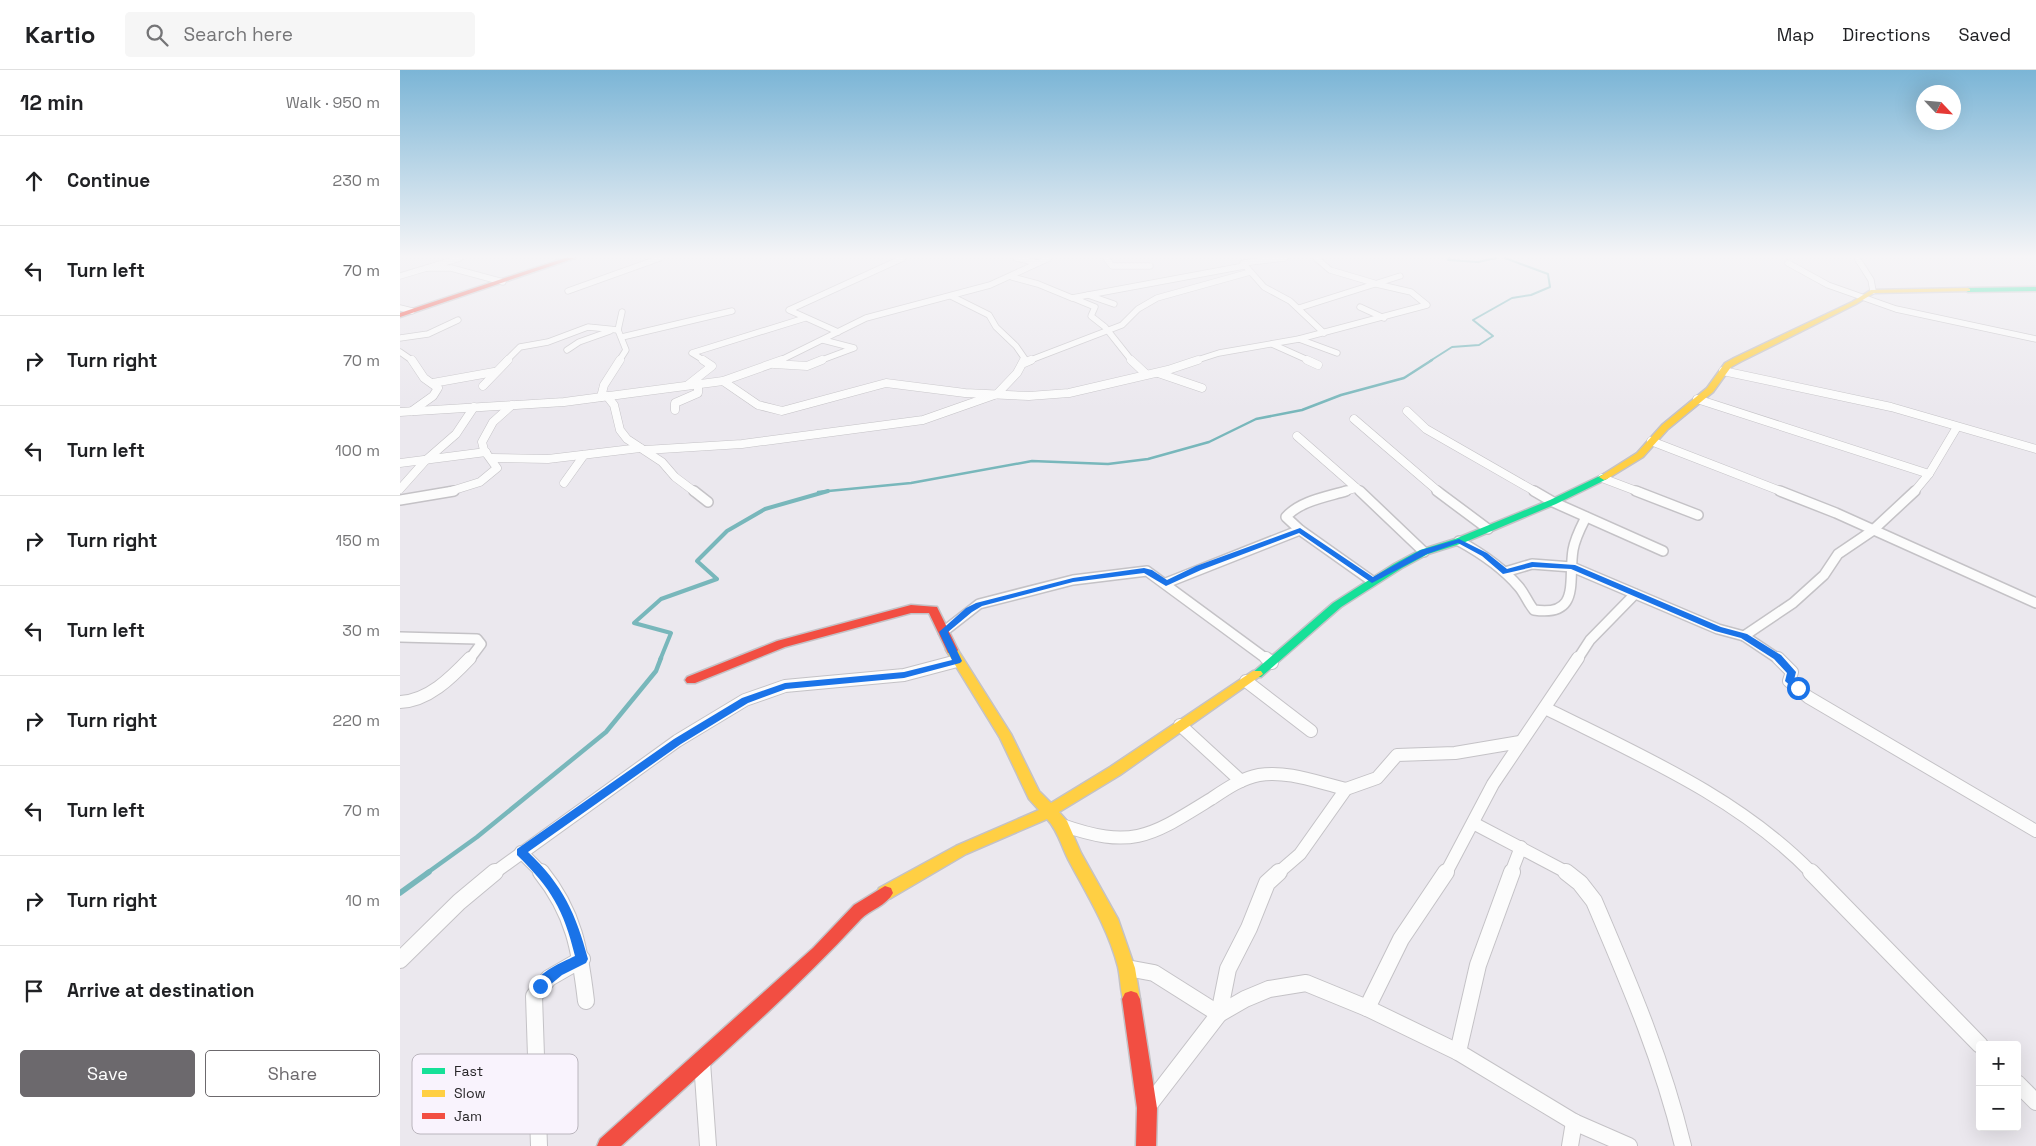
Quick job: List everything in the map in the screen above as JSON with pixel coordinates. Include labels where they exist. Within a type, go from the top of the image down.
[{"type":"street","points":[[401,308],[412,311]]},
{"type":"street","points":[[400,315],[421,308]]},
{"type":"street","points":[[793,308],[789,310],[838,332]]},
{"type":"street","points":[[400,412],[512,405],[723,381],[774,364],[874,315],[902,308]]},
{"type":"street","points":[[975,308],[989,315],[997,329],[1017,345],[1025,359],[1024,363]]},
{"type":"street","points":[[1094,308],[1091,316],[1108,331],[1121,351],[1146,374]]},
{"type":"street","points":[[400,464],[488,455],[536,459],[643,449],[742,444],[840,430],[893,425],[940,415],[997,394],[1024,363],[1128,322],[1141,308]]},
{"type":"street","points":[[1299,308],[1324,333]]},
{"type":"street","points":[[1363,308],[1384,318]]},
{"type":"street","points":[[723,381],[764,408],[772,411],[782,411],[886,383],[965,393],[1029,396],[1069,393],[1146,374],[1158,373],[1219,353],[1299,339],[1384,318],[1415,308]]},
{"type":"street","points":[[607,1146],[819,953],[872,901],[961,850],[1050,811],[1115,771],[1272,663],[1337,605],[1372,581],[1424,552],[1459,541],[1553,502],[1602,478],[1640,454],[1651,441],[1714,386],[1724,371],[1744,356],[1842,308]]},
{"type":"street","points":[[1895,308],[1917,315],[2036,338]]},
{"type":"street","points":[[622,338],[732,311]]},
{"type":"street","points":[[615,331],[622,312]]},
{"type":"street","points":[[687,385],[712,366],[692,353],[805,318]]},
{"type":"street","points":[[400,338],[428,334],[458,320]]},
{"type":"street","points":[[483,386],[494,372],[520,347],[548,342],[588,327],[615,331],[622,338],[626,350],[604,385],[604,396],[614,406],[620,430],[708,502]]},
{"type":"street","points":[[567,350],[579,342],[615,331]]},
{"type":"street","points":[[1299,339],[1337,353]]},
{"type":"street","points":[[774,364],[807,366],[854,348],[823,340]]},
{"type":"street","points":[[1272,344],[1318,364]]},
{"type":"street","points":[[400,352],[410,357],[418,367],[421,375],[433,383],[438,391],[412,411]]},
{"type":"street","points":[[1724,371],[1823,390],[1914,413],[2036,449]]},
{"type":"street","points":[[433,383],[494,372]]},
{"type":"street","points":[[1158,373],[1202,388]]},
{"type":"street","points":[[675,410],[675,403],[698,393],[698,384]]},
{"type":"street","points":[[1697,399],[1929,474]]},
{"type":"street","points":[[400,500],[450,492],[480,481],[495,471],[496,466],[482,442],[493,422],[512,405]]},
{"type":"street","points":[[400,489],[426,461],[456,434],[474,408]]},
{"type":"street","points":[[1407,411],[1426,429],[1553,502],[1663,551]]},
{"type":"street","points":[[1354,419],[1424,481],[1488,529]]},
{"type":"street","points":[[1744,636],[1792,603],[1824,575],[1838,554],[1872,531],[1910,500],[1929,474],[1957,427]]},
{"type":"street","points":[[1297,436],[1424,552]]},
{"type":"street","points":[[1651,441],[1798,498],[2036,604]]},
{"type":"street","points":[[564,483],[571,470],[584,455]]},
{"type":"street","points":[[1602,478],[1698,515]]},
{"type":"street","points":[[1356,488],[1291,512],[1286,517],[1300,530],[1372,581]]},
{"type":"street","points":[[1459,541],[1484,555],[1505,572],[1520,588],[1534,610],[1556,613],[1562,610],[1569,599],[1575,542],[1586,518]]},
{"type":"street","points":[[1166,583],[1198,568],[1230,558],[1300,530]]},
{"type":"street","points":[[1505,572],[1532,564],[1572,567],[1718,629],[1744,636],[1778,657],[1788,666],[1792,672],[1790,681],[1808,697],[1906,757],[2036,831]]},
{"type":"street","points":[[943,632],[979,604],[1073,580],[1147,571],[1166,583],[1272,663]]},
{"type":"street","points":[[1367,1008],[1401,939],[1440,884],[1494,784],[1520,742],[1590,640],[1635,594]]},
{"type":"street","points":[[691,680],[780,644],[894,612],[925,608],[933,610],[957,661],[995,716],[1034,795],[1062,825],[1074,855],[1110,919],[1128,968],[1147,1108],[1146,1146]]},
{"type":"street","points":[[400,637],[477,639],[480,644],[466,662],[430,693],[410,702],[400,702]]},
{"type":"street","points":[[400,960],[459,902],[521,852],[677,741],[758,694],[799,684],[904,675],[957,661]]},
{"type":"street","points":[[1246,681],[1311,731]]},
{"type":"street","points":[[1545,708],[1709,792],[1752,820],[1808,869],[1976,1041]]},
{"type":"street","points":[[1180,725],[1241,781]]},
{"type":"street","points":[[1219,1014],[1228,969],[1249,928],[1267,883],[1300,854],[1346,790],[1377,778],[1397,755],[1455,754],[1494,745],[1520,742]]},
{"type":"street","points":[[1062,825],[1084,834],[1113,840],[1137,838],[1161,830],[1241,781],[1267,774],[1289,776],[1346,790]]},
{"type":"street","points":[[1473,823],[1522,847],[1573,877],[1594,901],[1648,1028],[1670,1092],[1683,1146]]},
{"type":"street","points":[[1458,1052],[1478,965],[1522,847]]},
{"type":"street","points":[[521,852],[543,873],[562,901],[574,926],[582,959],[586,1001]]},
{"type":"street","points":[[535,1054],[534,996],[548,978],[582,959]]},
{"type":"street","points":[[1128,968],[1154,973],[1219,1014]]},
{"type":"street","points":[[1147,1108],[1219,1014],[1245,999],[1269,989],[1306,984],[1367,1008],[1458,1052],[1574,1122],[1629,1146]]},
{"type":"street","points":[[702,1060],[708,1146]]},
{"type":"street","points":[[2020,1086],[2036,1102]]},
{"type":"street","points":[[1570,1146],[1574,1122]]},
{"type":"waterway","points":[[1430,361],[1452,347],[1479,345],[1493,336],[1473,320],[1494,308]]},
{"type":"waterway","points":[[828,491],[911,483],[1032,461],[1108,464],[1148,459],[1209,442],[1256,419],[1302,410],[1341,395],[1404,378],[1432,360]]},
{"type":"waterway","points":[[660,660],[671,633],[634,623],[661,599],[717,579],[697,561],[727,531],[765,509],[828,491]]},
{"type":"waterway","points":[[818,492],[828,491]]},
{"type":"waterway","points":[[427,873],[477,837],[606,732],[656,671],[661,658]]},
{"type":"waterway","points":[[400,893],[429,872]]},
{"type":"traffic: fast","points":[[1257,674],[1337,605],[1398,566],[1424,552],[1459,541],[1553,502],[1604,477]]},
{"type":"traffic: slow","points":[[1604,477],[1640,455],[1665,427],[1710,390],[1728,365],[1843,308]]},
{"type":"traffic: slow","points":[[952,650],[1006,737],[1034,795],[1062,825],[1074,855],[1110,919],[1127,968],[1131,999]]},
{"type":"traffic: slow","points":[[885,893],[961,850],[1050,811],[1115,771],[1257,674]]},
{"type":"traffic: jam","points":[[400,315],[420,308]]},
{"type":"traffic: jam","points":[[691,680],[781,644],[911,609],[933,610],[952,650]]},
{"type":"traffic: jam","points":[[607,1146],[819,953],[860,910],[885,893]]},
{"type":"traffic: jam","points":[[1131,999],[1147,1108],[1146,1146]]},
{"type":"route","points":[[540,986],[558,971],[582,959],[574,926],[562,901],[543,873],[521,852],[677,741],[745,700],[785,686],[904,675],[957,661],[943,632],[969,610],[979,604],[1073,580],[1149,571],[1166,583],[1198,568],[1230,558],[1300,530],[1372,581],[1424,552],[1459,541],[1484,555],[1505,572],[1532,564],[1572,567],[1718,629],[1744,636],[1778,657],[1788,666],[1792,672],[1790,681],[1798,688]]}]
